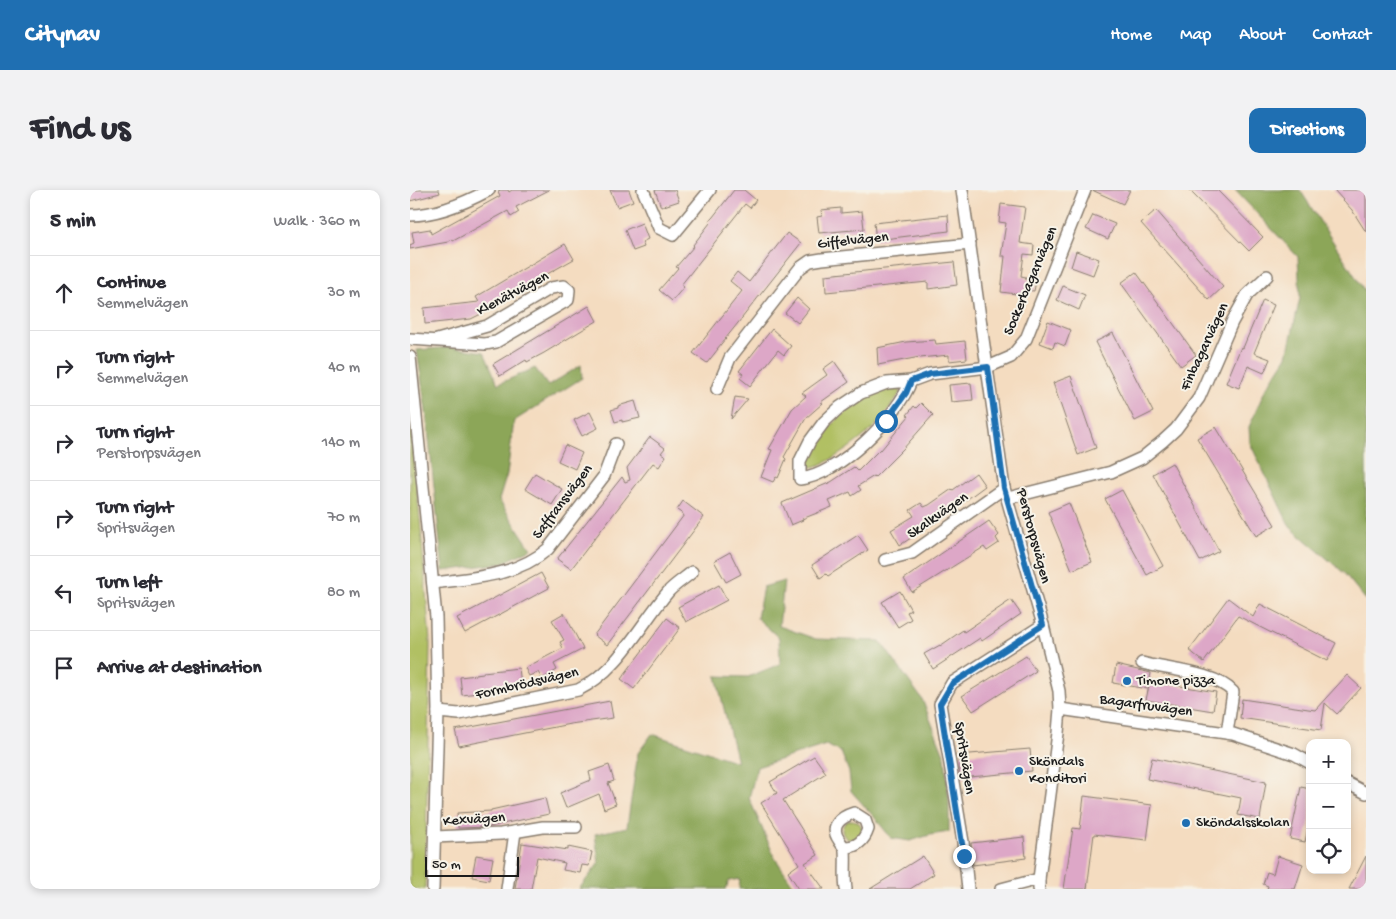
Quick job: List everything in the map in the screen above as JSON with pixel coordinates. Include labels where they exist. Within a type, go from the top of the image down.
[{"type":"street","points":[[410,214],[423,214],[456,205],[489,190]]},
{"type":"street","points":[[643,190],[659,228],[673,236],[710,190]]},
{"type":"street","name":"Perstorpsvägen","points":[[962,190],[1006,493],[1043,625],[1059,692],[1060,709],[1039,884]]},
{"type":"street","name":"Sockerbagarvägen","points":[[911,381],[906,393],[886,421],[860,447],[835,465],[810,478],[800,479],[800,461],[810,441],[824,422],[840,407],[861,393],[886,383],[911,381],[930,374],[988,367],[1011,356],[1026,339],[1085,190]]},
{"type":"street","name":"Giffelvägen","points":[[717,389],[730,358],[800,268],[810,261],[822,258],[970,244]]},
{"type":"street","name":"Finbagarvägen","points":[[1006,493],[1111,472],[1142,458],[1164,441],[1176,429],[1199,398],[1232,322],[1247,295],[1267,276]]},
{"type":"street","name":"Klenätvägen","points":[[410,339],[485,344],[496,342],[568,300],[569,290],[564,286],[551,288],[487,326],[438,340]]},
{"type":"street","points":[[410,357],[434,583],[438,712],[433,889]]},
{"type":"street","name":"Saffransvägen","points":[[434,583],[514,569],[543,554],[604,476],[616,444]]},
{"type":"street","name":"Skalkvägen","points":[[885,560],[912,553],[1006,493]]},
{"type":"street","name":"Formbrödsvägen","points":[[438,712],[459,714],[578,690],[591,684],[611,666],[670,590],[692,572]]},
{"type":"street","name":"Spritsvägen","points":[[968,889],[963,842],[940,704],[952,684],[1043,625]]},
{"type":"street","points":[[1142,663],[1199,676],[1228,686],[1233,692],[1227,733]]},
{"type":"street","name":"Bagarfruvägen","points":[[1060,709],[1227,733],[1294,754],[1306,761]]},
{"type":"street","points":[[1349,784],[1366,793]]},
{"type":"street","name":"Kexvägen","points":[[435,837],[515,832],[543,827],[576,827]]},
{"type":"street","name":"Kexvägen","points":[[507,889],[515,832]]},
{"type":"street","points":[[845,848],[846,889]]},
{"type":"street","points":[[1001,889],[1039,884]]},
{"type":"green space","points":[[1235,190],[1300,190],[1364,290],[1366,290],[1366,600],[1344,573],[1290,527],[1250,443],[1249,427],[1265,390],[1287,356],[1300,298],[1298,257]]},
{"type":"green space","points":[[452,347],[484,352],[498,384],[535,368],[548,386],[581,365],[582,378],[514,421],[507,474],[499,500],[531,549],[502,563],[443,571],[426,411],[417,350]]},
{"type":"green space","points":[[900,387],[901,392],[873,428],[835,457],[817,466],[810,467],[810,458],[814,447],[843,414],[873,392]]},
{"type":"green space","points":[[410,416],[430,642],[425,889],[410,889]]},
{"type":"green space","points":[[784,581],[779,626],[816,639],[880,641],[922,699],[945,757],[949,801],[949,832],[910,841],[891,838],[851,791],[849,772],[841,752],[826,745],[757,767],[749,798],[775,858],[796,889],[739,889],[740,879],[729,881],[726,889],[579,889],[599,863],[595,834],[627,827],[638,753],[652,734],[737,762],[716,676],[748,677],[780,664],[779,638],[757,618],[763,587]]},
{"type":"green space","points":[[852,820],[859,823],[862,830],[859,837],[852,840],[845,837],[842,830],[845,823]]},
{"type":"building","points":[[410,190],[439,190],[440,193],[410,201]]},
{"type":"building","points":[[508,190],[509,192],[512,190],[549,190],[516,207],[519,212],[511,217],[508,211],[453,241],[452,239],[448,242],[410,249],[410,245],[414,243],[412,232],[430,229],[431,234],[500,196],[498,191]]},
{"type":"building","points":[[610,190],[629,190],[633,201],[617,207]]},
{"type":"building","points":[[655,190],[675,190],[679,201],[661,207]]},
{"type":"building","points":[[734,190],[744,190],[756,200],[750,208],[745,204],[681,285],[684,287],[672,301],[659,290],[678,268],[676,267],[694,246],[709,222]]},
{"type":"building","points":[[1092,190],[1130,190],[1123,204]]},
{"type":"building","points":[[1189,190],[1217,190],[1263,237],[1249,251]]},
{"type":"building","points":[[1334,190],[1366,190],[1366,232],[1352,210]]},
{"type":"building","points":[[1001,204],[1025,207],[1020,243],[1034,245],[1033,255],[1024,254],[1021,276],[1026,277],[1025,279],[1036,281],[1034,291],[1025,290],[1024,295],[1001,292],[1005,256],[1001,256],[1006,223],[999,222]]},
{"type":"building","points":[[841,208],[841,213],[862,211],[864,229],[819,233],[817,217],[822,216],[821,210]]},
{"type":"building","points":[[1156,210],[1223,287],[1209,300],[1141,223]]},
{"type":"building","points":[[948,215],[949,231],[876,240],[874,223]]},
{"type":"building","points":[[1093,215],[1115,224],[1108,239],[1086,229]]},
{"type":"building","points":[[642,223],[648,239],[642,242],[644,247],[633,251],[625,230]]},
{"type":"building","points":[[787,233],[801,243],[707,363],[693,353],[742,291],[730,281],[737,272],[749,282]]},
{"type":"building","points":[[565,244],[574,259],[485,312],[471,319],[425,324],[424,308],[479,302],[476,297]]},
{"type":"building","points":[[1076,251],[1099,259],[1093,275],[1071,267]]},
{"type":"building","points":[[954,262],[957,285],[928,289],[928,282],[826,292],[825,275]]},
{"type":"building","points":[[1136,272],[1196,355],[1181,366],[1121,283]]},
{"type":"building","points":[[1063,286],[1085,295],[1079,310],[1057,300]]},
{"type":"building","points":[[797,298],[809,309],[798,323],[785,313]]},
{"type":"building","points":[[1263,300],[1274,305],[1254,353],[1270,359],[1264,373],[1248,366],[1239,388],[1226,383]]},
{"type":"building","points":[[589,306],[597,321],[544,353],[527,362],[526,360],[500,376],[493,364]]},
{"type":"building","points":[[1048,321],[1071,330],[1065,346],[1055,342],[1053,348],[1040,343]]},
{"type":"building","points":[[772,329],[791,346],[784,355],[778,350],[750,386],[740,378],[743,374],[739,371]]},
{"type":"building","points":[[1113,333],[1153,412],[1135,421],[1095,342]]},
{"type":"building","points":[[935,340],[936,344],[965,341],[967,359],[949,361],[949,355],[920,357],[878,365],[877,348],[906,342]]},
{"type":"building","points":[[834,361],[849,382],[821,402],[823,403],[806,418],[784,457],[786,459],[778,478],[776,477],[773,482],[761,477],[772,450],[769,449],[792,409],[806,396],[802,393],[827,375],[823,369]]},
{"type":"building","points":[[1071,376],[1096,448],[1078,455],[1053,383]]},
{"type":"building","points":[[971,383],[973,400],[951,402],[949,385]]},
{"type":"building","points":[[735,397],[748,399],[731,419]]},
{"type":"building","points":[[635,401],[640,418],[615,422],[611,410]]},
{"type":"building","points":[[921,403],[933,415],[875,477],[858,486],[861,490],[852,496],[850,492],[829,501],[832,507],[791,525],[782,503],[831,482],[854,467],[858,471],[881,450],[909,416],[907,415],[914,406],[916,408]]},
{"type":"building","points":[[590,412],[598,428],[582,436],[574,420]]},
{"type":"building","points":[[1216,427],[1275,525],[1256,536],[1197,438]]},
{"type":"building","points":[[650,437],[665,448],[661,453],[666,456],[659,467],[653,463],[571,569],[557,559],[622,477],[625,482],[630,480],[627,468]]},
{"type":"building","points":[[565,445],[582,453],[575,469],[558,461]]},
{"type":"building","points":[[1172,463],[1219,551],[1200,561],[1153,474]]},
{"type":"building","points":[[535,473],[562,489],[552,505],[525,489]]},
{"type":"building","points":[[976,473],[985,486],[939,520],[900,545],[891,530],[914,516],[910,510],[921,503],[924,507],[929,505]]},
{"type":"building","points":[[1122,490],[1163,566],[1147,575],[1105,499]]},
{"type":"building","points":[[683,501],[704,517],[607,645],[594,635],[684,515],[677,510]]},
{"type":"building","points":[[1069,503],[1092,562],[1072,570],[1048,512]]},
{"type":"building","points":[[989,521],[999,535],[996,538],[999,543],[987,551],[984,547],[912,592],[904,579]]},
{"type":"building","points":[[858,535],[868,550],[828,576],[826,574],[820,578],[812,565]]},
{"type":"building","points":[[730,552],[741,574],[726,582],[714,561]]},
{"type":"building","points":[[541,573],[549,588],[465,633],[457,618]]},
{"type":"building","points":[[719,585],[727,600],[686,622],[678,607]]},
{"type":"building","points":[[900,591],[911,610],[907,612],[911,619],[898,627],[882,602]]},
{"type":"building","points":[[1228,598],[1253,617],[1260,604],[1336,643],[1327,661],[1238,616],[1204,662],[1189,650]]},
{"type":"building","points":[[1011,600],[1021,614],[982,641],[980,638],[933,669],[924,654],[940,646],[963,630],[964,632]]},
{"type":"building","points":[[564,613],[583,649],[554,664],[557,670],[542,679],[538,672],[529,676],[525,668],[563,648],[560,642],[564,640],[552,620]]},
{"type":"building","points":[[667,618],[680,628],[634,689],[621,679]]},
{"type":"building","points":[[1026,656],[1036,671],[973,711],[962,696]]},
{"type":"building","points":[[1116,665],[1151,673],[1148,689],[1113,683]]},
{"type":"building","points":[[519,668],[521,685],[486,689],[486,692],[462,695],[460,677]]},
{"type":"building","points":[[1347,675],[1361,688],[1337,714],[1325,703],[1321,730],[1240,718],[1242,699],[1315,710]]},
{"type":"building","points":[[1150,681],[1216,692],[1213,711],[1146,700]]},
{"type":"building","points":[[610,701],[613,718],[570,724],[459,746],[455,730]]},
{"type":"building","points":[[1030,749],[1032,771],[960,778],[958,755]]},
{"type":"building","points":[[814,756],[826,773],[783,800],[818,855],[805,863],[824,889],[799,889],[788,872],[799,864],[761,803],[777,793],[770,782]]},
{"type":"building","points":[[1152,758],[1266,782],[1260,819],[1238,815],[1241,798],[1147,779]]},
{"type":"building","points":[[609,765],[614,781],[608,783],[616,804],[604,809],[599,794],[566,808],[560,793],[591,780],[589,772]]},
{"type":"building","points":[[1301,787],[1306,788],[1305,842],[1290,839]]},
{"type":"building","points":[[1084,796],[1152,805],[1147,840],[1094,834],[1087,889],[1064,889],[1073,828],[1080,829]]},
{"type":"building","points":[[545,798],[549,814],[488,827],[458,828],[457,813],[491,811]]},
{"type":"building","points":[[1024,837],[1026,858],[973,865],[971,843]]},
{"type":"building","points":[[522,843],[568,850],[568,847],[592,852],[589,866],[582,865],[580,873],[563,870],[565,863],[537,857],[531,889],[515,889]]},
{"type":"building","points":[[476,855],[493,858],[489,880],[472,877]]},
{"type":"building","points":[[923,856],[934,874],[910,889],[870,889]]},
{"type":"building","points":[[1278,856],[1303,864],[1295,889],[1267,889],[1268,886],[1263,884],[1267,872],[1273,874]]},
{"type":"building","points":[[1366,856],[1366,889],[1349,889]]},
{"type":"place","name":"Timone pizza","points":[[1127,681]]},
{"type":"place","name":"Sköndals Konditori","points":[[1019,771]]},
{"type":"place","name":"Sköndalsskolan","points":[[1186,823]]},
{"type":"route","points":[[886,421],[906,393],[911,381],[930,374],[988,367],[1004,488],[1043,625],[952,684],[940,704],[964,856]]}]
